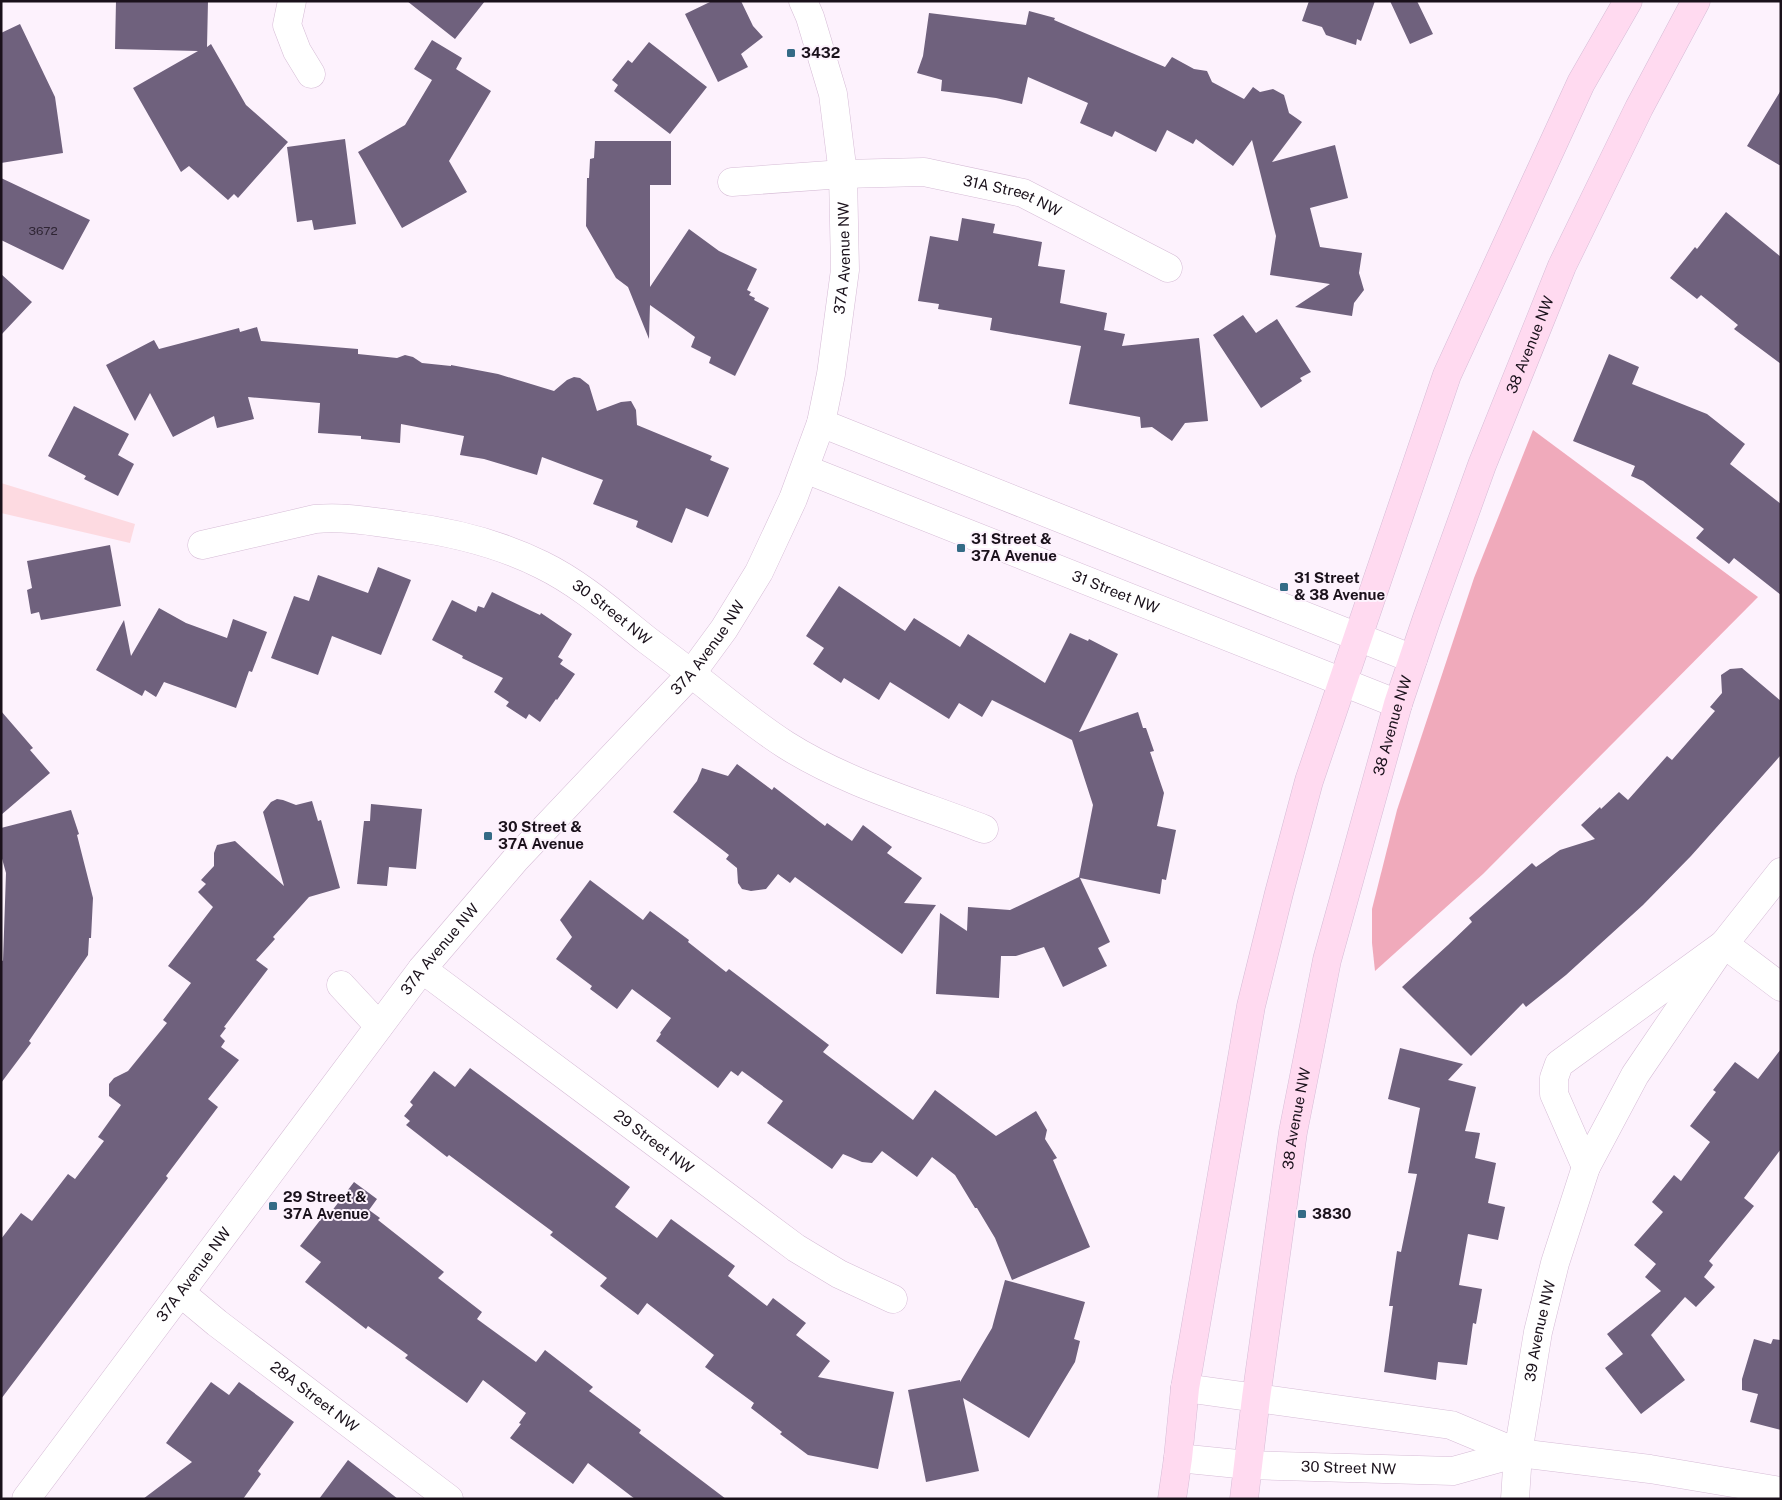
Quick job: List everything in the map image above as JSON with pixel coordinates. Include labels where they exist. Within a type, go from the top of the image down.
[{"type":"main road","points":[[1172,1499],[1185,1388],[1251,1006],[1309,781],[1447,375],[1581,83],[1628,1]]},
{"type":"main road","name":"38 Avenue NW","points":[[1244,1499],[1293,1132],[1325,970],[1398,704],[1482,465],[1562,266],[1639,108],[1696,1]]},
{"type":"street","points":[[292,1],[287,25],[297,51],[311,74]]},
{"type":"street","points":[[803,1],[810,16],[833,94],[843,174]]},
{"type":"street","name":"31A Street NW","points":[[732,182],[843,174],[924,172],[1023,193],[1168,268]]},
{"type":"street","name":"37A Avenue NW","points":[[26,1499],[422,969],[515,860],[691,674],[728,622],[759,572],[790,508],[804,470],[820,423],[831,374],[845,270],[843,174]]},
{"type":"street","points":[[820,423],[1413,659]]},
{"type":"street","name":"31 Street NW","points":[[804,470],[1398,704]]},
{"type":"street","name":"30 Street NW","points":[[202,546],[314,518],[331,517],[424,528],[463,537],[520,555],[563,577],[590,594],[766,731],[822,766],[984,829]]},
{"type":"street","name":"39 Avenue NW","points":[[1515,1499],[1518,1454],[1540,1323],[1555,1262],[1586,1167],[1635,1076],[1724,944],[1781,872]]},
{"type":"street","points":[[1724,944],[1781,987]]},
{"type":"street","name":"39 Avenue NW","points":[[1586,1167],[1554,1094],[1554,1078],[1559,1064],[1724,944]]},
{"type":"street","name":"29 Street NW","points":[[422,969],[796,1248],[839,1274],[893,1300]]},
{"type":"street","points":[[341,986],[379,1026]]},
{"type":"street","name":"28A Street NW","points":[[181,1293],[217,1323],[449,1499]]},
{"type":"street","name":"30 Street NW","points":[[1185,1388],[1451,1425],[1518,1454],[1650,1469],[1781,1491]]},
{"type":"street","name":"30 Street NW","points":[[1178,1458],[1248,1465],[1453,1471],[1518,1454]]},
{"type":"shaded area","points":[[1533,430],[1758,597],[1483,874],[1375,971],[1372,943],[1372,909],[1397,810],[1474,578]]},
{"type":"shaded area","points":[[1,483],[135,524],[130,543],[1,513]]},
{"type":"building","points":[[116,1],[208,1],[207,47],[211,44],[246,105],[288,142],[238,198],[234,194],[228,200],[189,166],[181,172],[133,88],[198,51],[115,49]]},
{"type":"building","points":[[407,1],[485,1],[455,39]]},
{"type":"building","points":[[712,1],[741,1],[753,26],[763,37],[741,54],[748,67],[718,82],[685,14]]},
{"type":"building","points":[[1309,1],[1375,1],[1361,41],[1357,39],[1356,45],[1326,35],[1322,27],[1302,21]]},
{"type":"building","points":[[1390,1],[1417,1],[1433,34],[1410,44]]},
{"type":"building","points":[[1029,11],[1055,18],[1054,20],[1165,67],[1172,57],[1194,69],[1207,71],[1212,82],[1244,99],[1253,87],[1260,92],[1273,89],[1284,95],[1289,113],[1302,122],[1272,162],[1335,145],[1348,198],[1310,208],[1320,247],[1362,253],[1359,273],[1364,290],[1354,303],[1352,316],[1295,307],[1330,284],[1270,275],[1276,236],[1252,140],[1233,166],[1196,139],[1193,144],[1167,130],[1156,152],[1115,131],[1112,137],[1080,123],[1088,103],[1028,77],[1022,104],[996,98],[941,91],[942,80],[917,73],[923,56],[929,13],[1026,25]]},
{"type":"building","points":[[20,24],[55,97],[63,153],[1,163],[1,33]]},
{"type":"building","points":[[432,40],[462,58],[456,69],[491,91],[449,161],[467,192],[402,228],[358,152],[405,125],[432,80],[414,69]]},
{"type":"building","points":[[649,42],[707,87],[670,134],[614,91],[618,85],[612,80],[628,60],[632,63]]},
{"type":"building","points":[[1781,90],[1781,166],[1747,146]]},
{"type":"building","points":[[345,139],[356,224],[314,230],[312,220],[297,222],[287,147]]},
{"type":"building","points":[[595,141],[671,141],[671,185],[650,185],[650,287],[689,229],[719,251],[757,269],[747,290],[751,292],[749,295],[755,298],[754,300],[769,308],[735,376],[709,363],[711,357],[691,347],[695,337],[650,305],[649,339],[628,287],[616,278],[586,226],[587,178],[589,178],[590,159],[594,158]]},
{"type":"building","points":[[1,178],[90,220],[63,270],[1,240]]},
{"type":"building","points":[[1726,212],[1781,257],[1781,364],[1734,329],[1738,325],[1701,295],[1697,299],[1670,278],[1695,247],[1697,249]]},
{"type":"building","points":[[962,218],[995,224],[993,233],[1042,242],[1038,266],[1065,270],[1060,303],[1107,313],[1104,330],[1125,334],[1122,346],[1199,338],[1208,421],[1185,423],[1172,441],[1152,427],[1141,428],[1140,417],[1069,404],[1081,346],[990,330],[992,318],[938,309],[939,304],[918,301],[930,236],[958,241]]},
{"type":"building","points":[[1,274],[32,302],[1,335]]},
{"type":"building","points":[[1243,315],[1256,333],[1277,319],[1311,372],[1300,378],[1302,381],[1261,408],[1213,335]]},
{"type":"building","points":[[257,327],[261,341],[358,349],[358,354],[397,358],[405,355],[413,357],[422,363],[451,365],[498,374],[554,391],[567,380],[574,377],[580,378],[589,385],[597,411],[621,402],[631,401],[636,410],[637,425],[712,456],[710,460],[729,468],[708,517],[686,508],[672,543],[636,527],[638,521],[593,504],[603,480],[542,457],[537,475],[484,459],[460,455],[464,436],[401,424],[400,443],[361,439],[361,436],[318,433],[320,403],[248,397],[254,419],[217,428],[214,416],[173,437],[150,393],[135,421],[106,365],[154,340],[159,349],[239,328],[240,332]]},
{"type":"building","points":[[1609,354],[1639,367],[1632,384],[1707,414],[1745,444],[1730,464],[1781,504],[1781,595],[1734,558],[1729,564],[1696,538],[1704,529],[1643,481],[1631,476],[1635,466],[1573,441]]},
{"type":"building","points":[[74,406],[129,434],[118,455],[134,464],[118,496],[84,479],[86,476],[48,456]]},
{"type":"building","points":[[110,545],[121,606],[41,620],[39,612],[31,614],[27,590],[32,588],[27,561]]},
{"type":"building","points":[[378,567],[411,580],[381,655],[332,636],[318,675],[271,658],[294,596],[309,601],[318,575],[368,593]]},
{"type":"building","points":[[839,586],[905,631],[914,618],[960,647],[968,634],[1045,683],[1070,633],[1088,641],[1089,639],[1118,654],[1079,732],[1138,712],[1154,751],[1150,752],[1164,793],[1157,826],[1176,830],[1166,880],[1162,879],[1160,894],[1080,878],[1110,942],[1098,948],[1107,966],[1063,987],[1044,947],[1016,956],[1001,956],[999,998],[936,994],[940,913],[967,931],[968,907],[1010,910],[1079,877],[1093,805],[1072,740],[992,700],[982,717],[959,703],[949,719],[890,682],[879,700],[844,678],[841,683],[813,664],[824,648],[806,636]]},
{"type":"building","points":[[492,592],[540,615],[541,613],[572,634],[558,657],[563,660],[560,664],[575,674],[540,722],[529,714],[526,719],[506,706],[509,702],[494,692],[503,678],[462,658],[463,656],[432,640],[452,600],[476,612],[478,606],[484,608]]},
{"type":"building","points":[[159,608],[186,623],[227,638],[233,619],[267,632],[252,672],[249,671],[236,708],[164,682],[156,697],[145,690],[142,696],[96,670],[124,620],[131,656]]},
{"type":"building","points":[[1742,668],[1781,701],[1781,755],[1691,856],[1643,905],[1566,975],[1526,1007],[1523,1003],[1471,1056],[1402,987],[1472,922],[1469,918],[1532,863],[1536,867],[1560,850],[1595,839],[1581,825],[1619,792],[1628,800],[1667,756],[1672,760],[1715,711],[1710,707],[1722,693],[1721,675],[1730,669]]},
{"type":"building","points":[[1,711],[33,748],[30,750],[50,773],[1,815]]},
{"type":"building","points":[[737,764],[772,790],[774,787],[825,826],[827,823],[852,841],[863,825],[892,847],[887,853],[922,878],[904,903],[936,905],[902,954],[795,877],[790,883],[778,874],[766,889],[751,891],[742,889],[738,883],[737,868],[726,859],[729,855],[673,812],[697,781],[702,768],[728,776]]},
{"type":"building","points":[[277,799],[296,805],[312,801],[318,821],[321,820],[340,888],[309,897],[273,937],[275,939],[256,960],[268,969],[224,1027],[226,1028],[220,1036],[225,1041],[221,1047],[239,1060],[208,1099],[218,1107],[166,1176],[168,1178],[1,1399],[1,1239],[21,1213],[32,1221],[68,1174],[75,1179],[104,1141],[98,1137],[121,1105],[109,1096],[109,1084],[114,1078],[128,1071],[167,1023],[163,1020],[191,983],[168,966],[213,907],[198,892],[206,884],[201,880],[214,866],[214,853],[217,845],[235,841],[284,886],[263,812],[271,802]]},
{"type":"building","points":[[371,804],[422,809],[416,869],[389,867],[387,886],[357,884],[364,821],[370,821]]},
{"type":"building","points":[[71,810],[79,834],[77,835],[93,898],[91,938],[89,938],[88,955],[29,1041],[31,1043],[1,1083],[1,960],[3,961],[6,873],[1,855],[1,828]]},
{"type":"building","points":[[590,880],[643,920],[650,911],[689,940],[688,942],[726,972],[729,969],[829,1045],[823,1052],[913,1120],[935,1090],[996,1136],[1036,1111],[1047,1130],[1045,1139],[1057,1158],[1053,1160],[1090,1247],[1012,1280],[995,1238],[977,1208],[975,1208],[955,1175],[932,1157],[917,1177],[882,1151],[872,1163],[862,1162],[843,1154],[832,1169],[767,1123],[783,1101],[742,1071],[738,1076],[731,1071],[718,1088],[656,1041],[671,1018],[632,989],[617,1009],[590,989],[592,986],[556,959],[572,937],[560,920]]},
{"type":"building","points":[[1400,1048],[1463,1064],[1448,1080],[1476,1087],[1465,1131],[1480,1133],[1475,1158],[1496,1163],[1488,1203],[1505,1207],[1498,1240],[1468,1234],[1459,1285],[1482,1289],[1476,1324],[1473,1323],[1467,1365],[1438,1362],[1436,1380],[1384,1372],[1393,1306],[1389,1306],[1397,1251],[1401,1252],[1417,1174],[1408,1173],[1420,1108],[1388,1099]]},
{"type":"building","points":[[1781,1049],[1781,1149],[1744,1198],[1754,1206],[1709,1261],[1713,1265],[1704,1277],[1715,1287],[1696,1307],[1685,1297],[1651,1335],[1685,1380],[1641,1414],[1605,1368],[1623,1354],[1607,1334],[1661,1291],[1645,1277],[1656,1264],[1634,1245],[1663,1212],[1652,1202],[1674,1175],[1681,1181],[1710,1142],[1690,1126],[1716,1092],[1713,1090],[1735,1062],[1758,1079]]},
{"type":"building","points":[[470,1068],[630,1187],[615,1207],[657,1238],[671,1219],[735,1266],[728,1276],[767,1306],[773,1298],[806,1323],[796,1335],[830,1361],[818,1377],[894,1392],[878,1469],[808,1455],[780,1434],[782,1432],[751,1408],[754,1403],[705,1367],[714,1355],[647,1303],[638,1315],[600,1286],[607,1278],[550,1235],[553,1232],[449,1155],[447,1157],[406,1125],[410,1121],[404,1116],[413,1105],[410,1102],[434,1071],[455,1087]]},
{"type":"building","points":[[354,1182],[377,1199],[369,1210],[380,1218],[378,1220],[444,1272],[438,1278],[482,1312],[477,1319],[536,1362],[545,1350],[593,1387],[589,1391],[641,1430],[639,1433],[726,1499],[635,1499],[588,1463],[573,1484],[510,1438],[521,1424],[519,1423],[526,1413],[483,1380],[467,1403],[405,1358],[408,1355],[368,1326],[366,1329],[305,1282],[321,1262],[300,1246],[325,1214],[328,1216]]},
{"type":"building","points":[[1005,1280],[1085,1302],[1074,1339],[1080,1341],[1075,1362],[1029,1438],[963,1398],[979,1471],[926,1482],[908,1390],[960,1380],[960,1382],[992,1328]]},
{"type":"building","points":[[1754,1339],[1771,1344],[1773,1339],[1781,1340],[1781,1430],[1750,1422],[1758,1394],[1742,1390],[1742,1379]]},
{"type":"building","points":[[211,1382],[229,1395],[239,1382],[294,1422],[258,1471],[261,1474],[243,1499],[143,1499],[192,1462],[166,1443]]},
{"type":"building","points":[[348,1460],[398,1499],[319,1499]]},
{"type":"place","name":"3432","points":[[791,53]]},
{"type":"place","name":"31 Street & 37A Avenue","points":[[961,548]]},
{"type":"place","name":"31 Street & 38 Avenue","points":[[1284,587]]},
{"type":"place","name":"30 Street & 37A Avenue","points":[[488,836]]},
{"type":"place","name":"29 Street & 37A Avenue","points":[[273,1206]]},
{"type":"place","name":"3830","points":[[1302,1214]]}]
